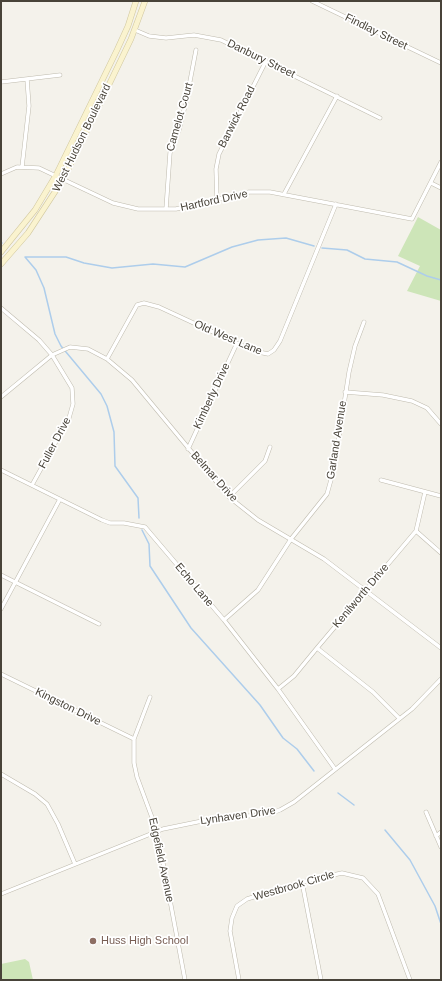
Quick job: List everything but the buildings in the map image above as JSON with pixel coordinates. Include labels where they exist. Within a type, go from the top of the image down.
[{"type":"main road","name":"West Hudson Boulevard","points":[[1,252],[35,210],[56,175],[117,50],[128,26],[136,1]]},
{"type":"main road","name":"West Hudson Boulevard","points":[[1,264],[28,233],[64,178],[135,30],[145,1]]},
{"type":"street","name":"Findlay Street","points":[[312,1],[441,63]]},
{"type":"street","name":"Danbury Street","points":[[135,30],[149,36],[166,38],[194,35],[221,40],[380,118]]},
{"type":"street","name":"Camelot Court","points":[[166,209],[170,153],[179,130],[196,50]]},
{"type":"street","name":"Barwick Road","points":[[217,200],[216,168],[219,154],[266,61]]},
{"type":"street","points":[[1,82],[60,75]]},
{"type":"street","points":[[22,167],[29,106],[27,79]]},
{"type":"street","points":[[284,194],[337,96]]},
{"type":"street","points":[[441,162],[432,183],[441,188]]},
{"type":"street","name":"Hartford Drive","points":[[1,174],[13,168],[39,168],[64,178],[121,206],[147,210],[192,207],[249,192],[284,194],[412,219],[432,183]]},
{"type":"street","name":"Old West Lane","points":[[107,359],[137,305],[144,303],[159,307],[254,351],[268,354],[274,350],[280,341],[336,204]]},
{"type":"street","name":"Fuller Drive","points":[[1,308],[39,340],[52,355],[72,388],[73,404],[65,425],[32,485]]},
{"type":"street","name":"Garland Avenue","points":[[224,620],[258,590],[291,539],[322,501],[330,486],[345,392],[355,346],[364,322]]},
{"type":"street","name":"Kimberly Drive","points":[[188,449],[236,343]]},
{"type":"street","name":"Belmar Drive","points":[[1,397],[60,350],[70,347],[78,347],[107,359],[132,380],[188,449],[229,496],[258,520],[324,559],[441,648]]},
{"type":"street","points":[[345,392],[383,395],[412,400],[427,408],[441,424]]},
{"type":"street","points":[[229,496],[265,461],[270,447]]},
{"type":"street","name":"Echo Lane","points":[[1,470],[102,520],[110,523],[124,522],[145,526],[224,620],[278,689],[335,769]]},
{"type":"street","points":[[381,480],[441,496]]},
{"type":"street","name":"Kenilworth Drive","points":[[278,689],[294,676],[416,531],[425,492]]},
{"type":"street","points":[[1,609],[60,499]]},
{"type":"street","points":[[416,531],[441,553]]},
{"type":"street","points":[[1,575],[99,624]]},
{"type":"street","points":[[318,648],[373,692],[399,718]]},
{"type":"street","name":"Kingston Drive","points":[[1,674],[134,739]]},
{"type":"street","name":"Lynhaven Drive","points":[[1,894],[157,831],[177,825],[275,812],[294,802],[425,698],[441,679]]},
{"type":"street","name":"Edgefield Avenue","points":[[150,698],[134,739],[134,763],[137,777],[157,831],[185,980]]},
{"type":"street","points":[[1,774],[35,794],[47,804],[58,824],[75,864]]},
{"type":"street","points":[[426,812],[441,847]]},
{"type":"street","points":[[436,836],[441,832]]},
{"type":"street","name":"Westbrook Circle","points":[[239,980],[230,931],[232,918],[237,906],[247,899],[302,882],[342,873],[357,876],[369,882],[381,899],[410,980]]},
{"type":"street","points":[[302,882],[321,980]]},
{"type":"green space","points":[[418,217],[441,230],[441,301],[407,291],[420,266],[398,256]]},
{"type":"green space","points":[[25,959],[29,962],[33,980],[1,980],[1,964]]},
{"type":"waterway","points":[[25,257],[66,257],[84,263],[112,268],[153,264],[185,267],[232,247],[258,240],[286,238],[314,246]]},
{"type":"waterway","points":[[322,248],[347,250],[365,259],[397,262],[427,276],[441,280]]},
{"type":"waterway","points":[[25,257],[36,270],[44,288],[55,334],[61,346],[101,394],[107,406],[114,432],[115,466],[138,498],[139,518]]},
{"type":"waterway","points":[[142,530],[149,544],[150,566],[191,628],[260,705],[283,738],[297,749],[314,771]]},
{"type":"waterway","points":[[338,793],[354,805]]},
{"type":"waterway","points":[[385,830],[410,860],[435,906],[441,924]]},
{"type":"place","name":"Huss High School","points":[[93,941]]}]
